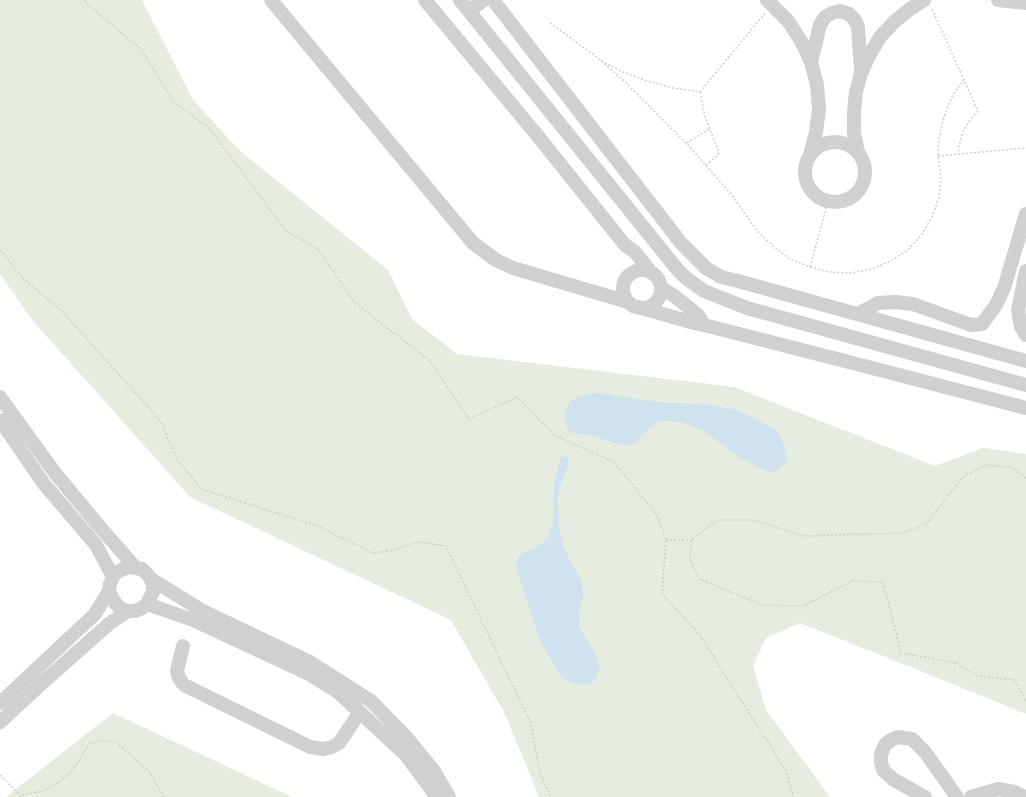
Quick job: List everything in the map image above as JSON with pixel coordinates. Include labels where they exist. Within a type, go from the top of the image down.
[{"type":"street","points":[[271,0],[473,243],[496,260],[513,268],[694,323],[1026,408]]},
{"type":"street","points":[[425,0],[541,140],[625,245],[635,252],[650,271],[657,276],[661,288],[658,299],[654,303],[644,307],[633,304],[625,297],[623,288],[625,280],[634,271],[650,271]]},
{"type":"street","points":[[484,0],[464,6],[677,269],[704,292],[747,308],[1026,385]]},
{"type":"street","points":[[493,0],[681,243],[706,268],[721,276],[1026,361]]},
{"type":"street","points":[[998,0],[1025,3]]},
{"type":"street","points":[[769,2],[788,21],[797,34],[811,62],[817,85],[819,108],[816,132],[805,173],[807,182],[812,191],[819,197],[828,201],[837,202],[847,200],[855,195],[861,188],[865,179],[866,170],[864,161],[858,152],[852,147],[843,143],[834,142],[817,148],[810,155]]},
{"type":"street","points":[[858,152],[854,133],[854,112],[856,92],[861,72],[880,37],[894,22],[910,9],[928,4]]},
{"type":"street","points":[[811,62],[820,25],[825,17],[840,11],[849,14],[855,20],[858,27],[861,72]]},
{"type":"street","points":[[858,314],[878,303],[895,302],[912,304],[971,325],[982,324],[996,305],[1008,278],[1026,214]]},
{"type":"street","points":[[625,245],[634,271]]},
{"type":"street","points":[[1008,278],[1012,284],[1016,286],[1024,278]]},
{"type":"street","points":[[1024,278],[1018,310],[1021,327],[1026,335]]},
{"type":"street","points":[[600,294],[623,288]]},
{"type":"street","points":[[661,288],[673,294],[698,315],[704,325]]},
{"type":"street","points":[[996,305],[1004,301],[1008,301],[1013,303],[1018,310]]},
{"type":"street","points":[[0,397],[55,473],[135,567],[142,570],[151,579],[201,610],[308,661],[371,701],[407,738],[434,771],[449,797]]},
{"type":"street","points":[[0,420],[44,484],[96,545],[113,577]]},
{"type":"street","points":[[128,611],[116,604],[112,598],[110,584],[113,577],[122,569],[135,567]]},
{"type":"street","points":[[0,722],[104,628],[128,611],[142,608],[147,604],[153,592],[151,579]]},
{"type":"street","points":[[0,703],[95,614],[110,591]]},
{"type":"street","points":[[147,604],[193,620],[312,675],[338,692],[405,754],[436,797]]},
{"type":"street","points":[[182,646],[177,671],[179,678],[184,685],[310,747],[323,749],[332,748],[339,743],[360,712]]},
{"type":"street","points":[[925,797],[894,780],[883,770],[880,754],[885,745],[891,740],[898,737],[912,739],[924,752],[957,797]]},
{"type":"street","points":[[971,797],[998,789],[1014,792],[1025,797]]},
{"type":"path","points":[[85,0],[87,4],[141,49],[174,102],[209,128],[286,231],[316,248],[355,303],[430,361],[469,419],[518,397],[554,435],[614,462],[657,515],[666,540],[662,594],[699,634],[786,771],[794,797]]},
{"type":"path","points":[[700,92],[769,2]]},
{"type":"path","points":[[928,4],[978,111],[970,120],[964,131],[958,154]]},
{"type":"path","points":[[550,23],[599,59],[624,81],[687,144],[732,195],[758,231],[768,241],[790,259],[810,267],[830,272],[851,273],[872,269],[891,261],[908,250],[922,234],[932,217],[939,197],[941,177],[938,156],[942,124],[947,108],[954,94],[964,80]]},
{"type":"path","points":[[599,59],[622,72],[648,81],[673,88],[700,92]]},
{"type":"path","points":[[700,92],[709,129],[719,152],[718,155],[706,165]]},
{"type":"path","points":[[687,144],[709,129]]},
{"type":"path","points":[[938,156],[1026,148]]},
{"type":"path","points":[[810,267],[828,201]]},
{"type":"path","points":[[0,250],[23,278],[63,312],[159,419],[178,461],[201,489],[318,526],[373,552],[394,550],[417,542],[446,546],[531,724],[540,773],[551,797]]},
{"type":"path","points":[[666,540],[691,540],[717,520],[754,520],[803,536],[902,533],[926,524],[963,476],[986,465],[1014,468],[1026,478]]},
{"type":"path","points":[[691,540],[690,560],[700,579],[762,605],[803,606],[852,581],[883,582],[901,653],[956,663],[978,676],[1015,680],[1026,702]]},
{"type":"path","points":[[0,775],[20,796],[43,791],[62,780],[72,770],[89,744],[100,740],[117,743],[149,771],[164,797]]},
{"type":"shaded area","points":[[0,0],[142,0],[193,100],[239,150],[388,270],[412,319],[457,354],[734,387],[935,466],[983,448],[1026,454],[1026,714],[800,623],[766,638],[753,666],[766,710],[830,797],[539,797],[505,714],[451,620],[190,497],[33,321],[0,274]]},
{"type":"shaded area","points":[[113,713],[292,797],[6,797]]},
{"type":"water","points":[[600,393],[657,402],[711,405],[736,410],[751,416],[778,432],[785,448],[785,463],[778,470],[772,472],[765,471],[737,456],[704,431],[683,422],[665,421],[657,423],[649,428],[636,442],[628,446],[590,435],[571,433],[567,427],[565,419],[568,405],[576,398],[589,394]]},
{"type":"water","points":[[562,457],[567,457],[569,462],[558,497],[559,529],[563,545],[569,559],[582,582],[583,596],[579,612],[580,629],[594,651],[599,667],[594,681],[583,685],[566,680],[559,673],[551,660],[539,638],[516,567],[518,558],[521,554],[538,547],[549,537],[553,521],[554,485]]}]
